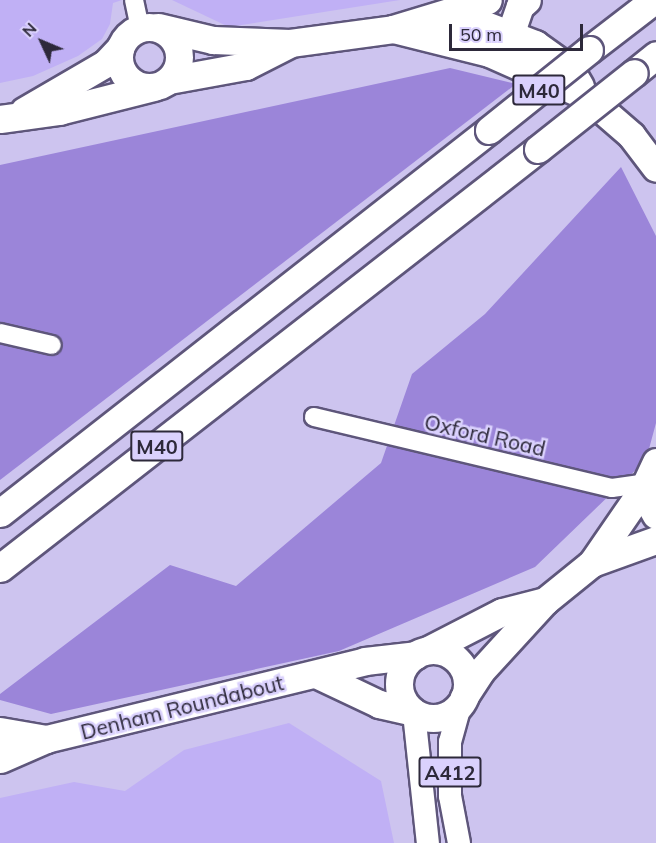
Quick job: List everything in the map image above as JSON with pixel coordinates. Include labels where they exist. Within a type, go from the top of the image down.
[{"type":"highway","points":[[8,117],[98,68],[120,48],[125,38],[149,28],[213,40],[290,43],[393,28],[488,0]]},
{"type":"highway","points":[[527,0],[515,18],[514,36],[556,85]]},
{"type":"highway","name":"M40","points":[[0,513],[654,0]]},
{"type":"highway","points":[[426,18],[483,24],[535,44],[570,69],[586,96]]},
{"type":"highway","points":[[120,48],[120,66],[127,77],[140,86],[163,83],[177,68],[180,54],[175,40],[149,28]]},
{"type":"highway","points":[[393,28],[489,53],[556,85],[586,96],[614,119],[654,160]]},
{"type":"highway","points":[[8,117],[59,111],[163,83],[246,66],[290,43]]},
{"type":"highway","name":"M40","points":[[0,568],[656,56]]},
{"type":"highway","points":[[651,472],[646,499],[656,515]]},
{"type":"highway","name":"Denham Roundabout","points":[[463,699],[480,672],[545,601],[592,563],[651,472]]},
{"type":"highway","name":"Denham Roundabout","points":[[592,563],[656,540]]},
{"type":"highway","name":"Denham Roundabout","points":[[0,759],[46,739],[318,675],[365,661],[422,652],[502,612],[545,601]]},
{"type":"highway","points":[[318,675],[380,704],[435,718],[445,716],[463,699],[464,672],[456,659],[443,652],[422,652],[401,671],[400,693],[414,712]]},
{"type":"highway","name":"Denham Roundabout","points":[[0,731],[46,739]]},
{"type":"main road","name":"A412","points":[[459,843],[450,796],[450,742],[463,699]]},
{"type":"main road","name":"A412","points":[[414,712],[428,843]]},
{"type":"street","points":[[134,0],[149,28]]},
{"type":"street","points":[[0,333],[52,345]]},
{"type":"street","name":"Oxford Road","points":[[314,417],[612,488],[651,472]]},
{"type":"shaded area","points":[[0,0],[122,0],[113,3],[110,24],[102,39],[78,56],[33,76],[0,83]]},
{"type":"shaded area","points":[[172,0],[400,0],[229,27]]},
{"type":"shaded area","points":[[450,68],[516,84],[0,480],[0,165]]},
{"type":"shaded area","points":[[621,167],[656,236],[656,423],[646,460],[535,567],[339,651],[51,714],[0,700],[0,694],[170,565],[236,586],[381,463],[412,374],[485,314]]},
{"type":"shaded area","points":[[289,723],[381,781],[394,843],[0,843],[0,798],[74,782],[125,791],[184,750]]}]
